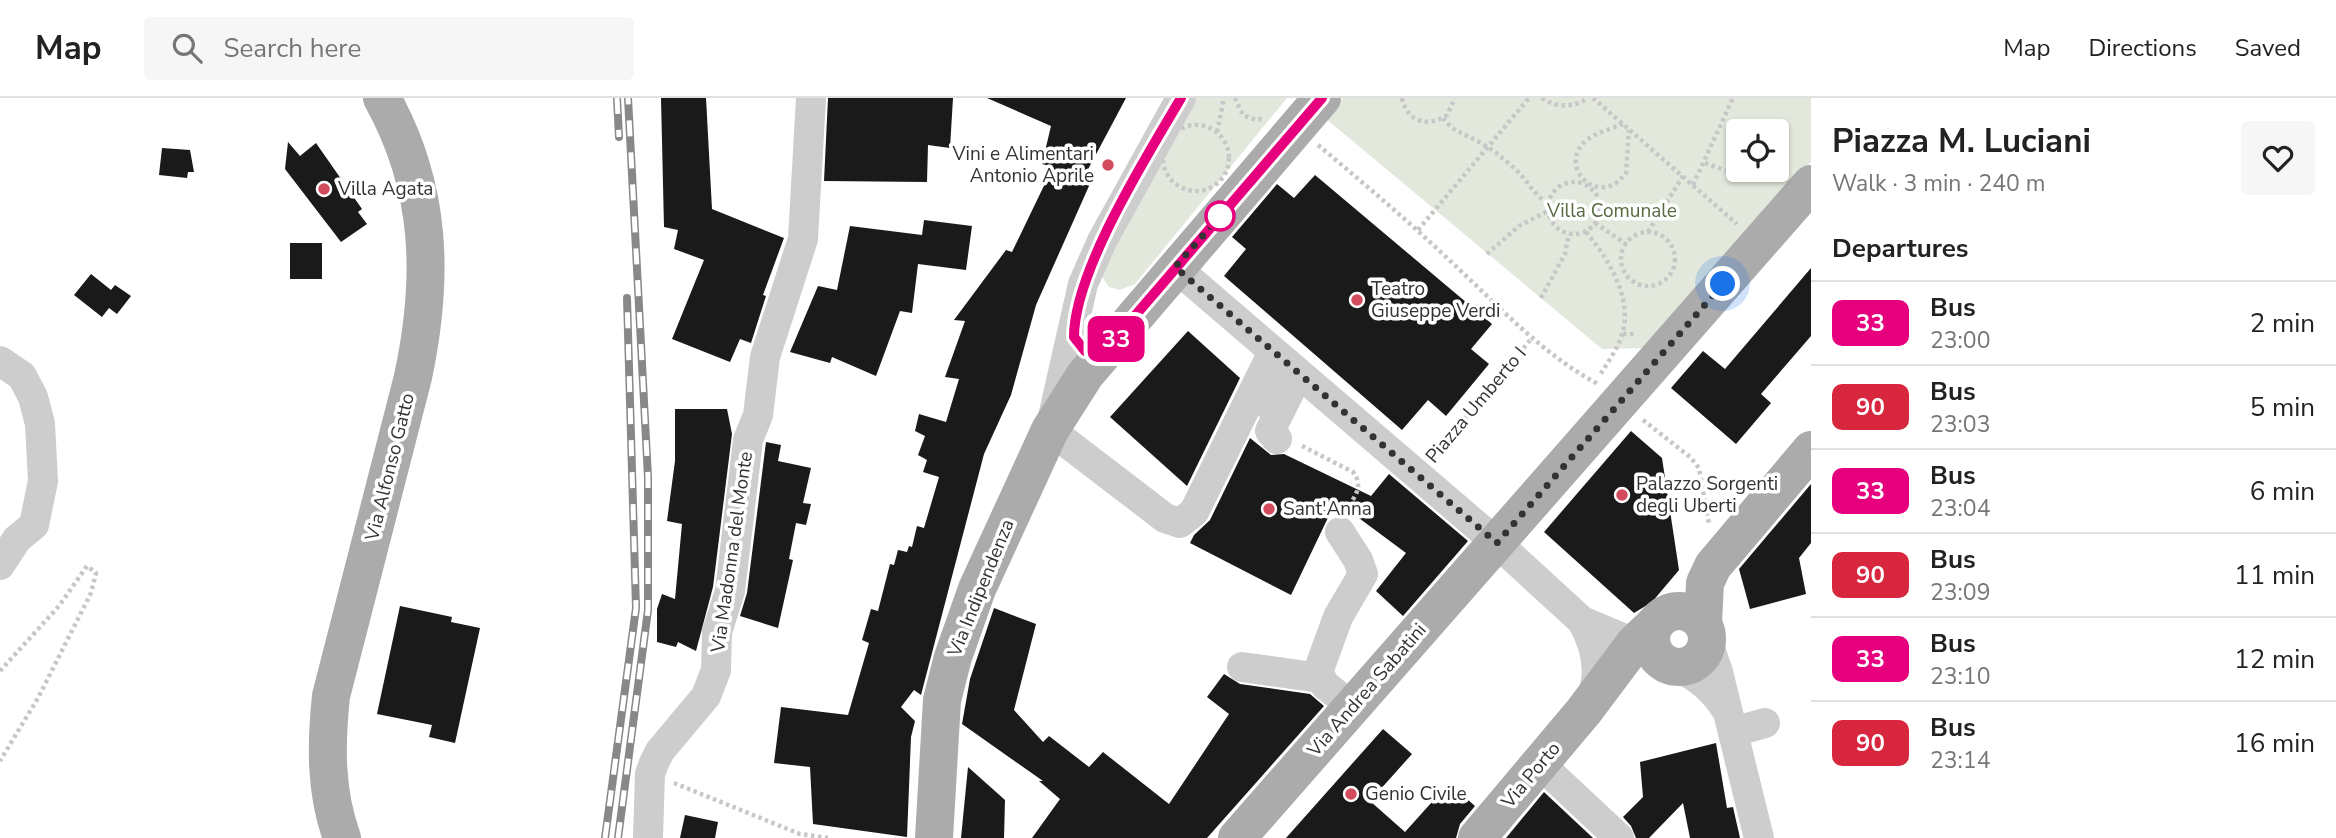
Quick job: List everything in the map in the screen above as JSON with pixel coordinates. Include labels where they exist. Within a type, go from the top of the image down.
[{"type":"main road","name":"Via Alfonso Gatto","points":[[342,838],[328,776],[327,740],[331,696],[413,377],[420,337],[427,259],[424,211],[413,166],[383,98]]},
{"type":"main road","name":"Via Indipendenza","points":[[934,838],[942,700],[953,657],[977,589],[1050,430],[1085,375],[1175,267],[1282,121],[1322,98]]},
{"type":"main road","points":[[1497,543],[1615,398],[1811,184]]},
{"type":"main road","points":[[1661,652],[1701,658],[1706,633],[1705,583],[1713,566],[1811,450]]},
{"type":"main road","name":"Via Andrea Sabatini","points":[[1237,838],[1497,543]]},
{"type":"main road","name":"Via Porto","points":[[1477,838],[1584,711],[1626,677],[1655,666],[1676,610],[1691,613],[1706,633]]},
{"type":"street","points":[[799,98],[797,198],[804,212]]},
{"type":"street","points":[[804,212],[811,98]]},
{"type":"street","points":[[1181,98],[1102,241],[1083,284],[1050,430],[1165,518],[1180,523],[1191,517],[1277,355]]},
{"type":"street","name":"Via Madonna del Monte","points":[[648,838],[650,774],[660,751],[706,696],[716,670],[717,632],[730,591],[748,440],[758,415],[765,357],[803,239],[804,212]]},
{"type":"street","points":[[1175,267],[1418,475]]},
{"type":"street","points":[[1074,327],[1075,340],[1085,351],[1096,351],[1115,339]]},
{"type":"street","points":[[1277,355],[1246,422],[1256,429],[1282,383],[1291,389],[1270,431],[1283,440]]},
{"type":"street","points":[[0,361],[22,376],[33,397],[40,424],[43,481],[34,525],[17,539],[0,565]]},
{"type":"street","name":"Piazza Umberto I","points":[[1418,475],[1582,621]]},
{"type":"street","points":[[1320,678],[1320,664],[1338,617],[1363,574],[1359,560],[1340,533]]},
{"type":"street","points":[[1327,596],[1345,570],[1359,560]]},
{"type":"street","points":[[1582,621],[1661,652],[1706,685],[1731,724]]},
{"type":"street","points":[[1582,621],[1593,643],[1598,667],[1593,694],[1584,711]]},
{"type":"street","points":[[1706,633],[1759,838]]},
{"type":"street","points":[[1242,667],[1320,678],[1353,707]]},
{"type":"street","points":[[1731,724],[1765,723]]},
{"type":"street","points":[[1540,764],[1619,838]]},
{"type":"path","points":[[1217,132],[1224,98]]},
{"type":"path","points":[[1235,98],[1238,110],[1249,118],[1282,121],[1418,230],[1532,338],[1690,457],[1699,468],[1713,532],[1713,566]]},
{"type":"path","points":[[1402,98],[1405,108],[1416,120],[1433,122],[1443,118],[1452,108],[1455,98]]},
{"type":"path","points":[[1418,230],[1529,98]]},
{"type":"path","points":[[1542,98],[1555,105],[1568,106],[1590,98],[1629,129],[1758,244]]},
{"type":"path","points":[[1693,185],[1733,98]]},
{"type":"path","points":[[1443,118],[1455,133],[1488,148],[1515,169],[1536,194],[1548,203]]},
{"type":"path","points":[[1623,124],[1594,136],[1580,148],[1576,164],[1578,173],[1589,185],[1600,204],[1595,223],[1586,232],[1569,234],[1555,226],[1548,211],[1548,203],[1558,187],[1574,181],[1589,185],[1606,187],[1614,185],[1626,173],[1629,129]]},
{"type":"path","points":[[1186,126],[1208,127],[1217,132],[1224,140],[1229,159],[1223,178],[1204,190],[1184,189],[1175,184],[1164,168],[1162,158],[1168,138],[1186,126]]},
{"type":"path","points":[[1705,163],[1726,171]]},
{"type":"path","points":[[1648,232],[1683,176]]},
{"type":"path","points":[[1487,254],[1519,226],[1548,211]]},
{"type":"path","points":[[1595,223],[1626,244]]},
{"type":"path","points":[[1586,232],[1614,273],[1626,320],[1615,398]]},
{"type":"path","points":[[1648,232],[1664,237],[1674,250],[1674,268],[1663,282],[1645,286],[1629,278],[1621,261],[1626,244],[1639,233],[1648,232]]},
{"type":"path","points":[[1541,298],[1565,254],[1569,234]]},
{"type":"path","name":"Piazza Umberto I","points":[[1418,475],[1532,338]]},
{"type":"path","points":[[1283,440],[1353,472],[1358,478],[1358,491],[1340,521],[1340,533]]},
{"type":"path","points":[[0,671],[59,606],[87,566],[96,573],[91,593],[38,698],[0,761]]},
{"type":"path","points":[[650,774],[800,834],[828,838]]},
{"type":"green space","points":[[1192,98],[1287,98],[1135,284],[1120,290],[1109,287],[1102,277],[1108,258]]},
{"type":"green space","name":"Villa Comunale","points":[[1343,98],[1811,98],[1811,162],[1642,348],[1602,349],[1325,118]]},
{"type":"building","points":[[661,98],[706,98],[712,209],[784,238],[763,295],[766,296],[751,343],[740,339],[730,362],[672,339],[704,260],[674,249],[678,230],[664,227]]},
{"type":"building","points":[[828,98],[953,98],[950,148],[928,145],[927,182],[824,181]]},
{"type":"building","points":[[987,98],[1126,98],[1085,175],[1089,186],[1036,305],[1011,395],[984,454],[921,695],[914,690],[901,707],[915,721],[911,737],[907,837],[813,824],[810,767],[774,763],[781,707],[848,715],[869,643],[862,640],[871,609],[878,611],[890,564],[894,565],[898,550],[907,552],[909,546],[912,547],[917,526],[924,528],[939,477],[923,472],[927,460],[918,455],[925,436],[915,431],[919,414],[946,422],[959,379],[945,377],[965,321],[954,320],[1006,250],[1012,252],[1053,167],[1042,164],[1051,126]]},
{"type":"building","name":"Villa Agata","points":[[288,142],[300,156],[316,143],[362,209],[358,212],[367,224],[341,242],[285,169]]},
{"type":"building","points":[[162,148],[190,150],[194,172],[188,172],[187,178],[159,175]]},
{"type":"building","name":"Teatro Giuseppe Verdi","points":[[1315,175],[1492,324],[1471,349],[1489,364],[1446,416],[1428,400],[1402,430],[1224,276],[1246,249],[1232,237],[1277,184],[1294,198]]},
{"type":"building","points":[[924,220],[972,226],[966,270],[918,264],[912,313],[900,311],[876,376],[832,357],[830,363],[790,352],[818,286],[837,290],[850,226],[922,235]]},
{"type":"building","points":[[290,243],[322,243],[322,279],[290,279]]},
{"type":"building","points":[[1811,268],[1811,336],[1761,394],[1771,403],[1736,444],[1671,388],[1703,351],[1725,369]]},
{"type":"building","points":[[91,274],[111,290],[115,285],[131,296],[117,314],[109,308],[102,317],[74,295]]},
{"type":"building","points":[[1188,331],[1240,378],[1187,486],[1110,417]]},
{"type":"building","points":[[675,409],[727,409],[732,434],[713,587],[696,651],[678,642],[676,647],[657,642],[657,609],[662,594],[675,599],[682,524],[667,521],[675,461]]},
{"type":"building","name":"Palazzo Sorgenti degli Uberti","points":[[1631,431],[1662,458],[1679,570],[1652,602],[1634,613],[1544,532]]},
{"type":"building","name":"Sant'Anna","points":[[1250,438],[1271,455],[1284,454],[1371,496],[1389,474],[1468,541],[1403,616],[1376,591],[1406,553],[1336,501],[1291,595],[1190,543],[1194,535],[1210,520]]},
{"type":"building","points":[[766,442],[781,445],[778,461],[811,468],[803,503],[811,504],[806,525],[796,523],[789,559],[793,560],[778,628],[740,616],[747,593]]},
{"type":"building","points":[[1811,484],[1811,543],[1799,558],[1806,594],[1750,609],[1739,569]]},
{"type":"building","points":[[400,606],[452,617],[451,622],[480,628],[455,743],[429,737],[432,725],[377,714]]},
{"type":"building","points":[[994,608],[1036,624],[1014,710],[1043,742],[1049,736],[1089,767],[1103,752],[1169,804],[1229,714],[1207,697],[1224,674],[1240,684],[1310,694],[1324,706],[1207,838],[1032,838],[1060,799],[1039,781],[1043,781],[962,724],[970,679]]},
{"type":"building","name":"Genio Civile","points":[[1383,729],[1412,754],[1370,801],[1405,832],[1449,783],[1475,806],[1460,824],[1456,838],[1286,838]]},
{"type":"building","points":[[1716,743],[1727,808],[1733,807],[1740,838],[1690,838],[1683,803],[1649,838],[1636,838],[1623,817],[1643,797],[1640,762]]},
{"type":"building","points":[[968,767],[1005,800],[1004,838],[961,838]]},
{"type":"building","points":[[1544,792],[1593,838],[1506,838]]},
{"type":"building","points":[[685,815],[718,822],[715,838],[680,838]]},
{"type":"railway","points":[[617,98],[619,137]]},
{"type":"railway","points":[[618,838],[648,610],[648,477],[628,98]]},
{"type":"railway","points":[[605,838],[636,608],[627,298]]},
{"type":"bus line","name":"33","points":[[1181,98],[1102,241],[1083,284],[1074,337],[1085,351],[1096,351],[1115,339],[1295,126],[1322,98]]},
{"type":"place","name":"Vini e Alimentari Antonio Aprile","points":[[1108,165]]},
{"type":"place","name":"Villa Agata","points":[[324,189]]},
{"type":"place","name":"Teatro Giuseppe Verdi","points":[[1357,300]]},
{"type":"place","name":"Palazzo Sorgenti degli Uberti","points":[[1622,495]]},
{"type":"place","name":"Sant'Anna","points":[[1269,509]]},
{"type":"place","name":"Genio Civile","points":[[1351,794]]},
{"type":"route","points":[[1220,216],[1224,212],[1175,267],[1497,543],[1723,284]]}]
